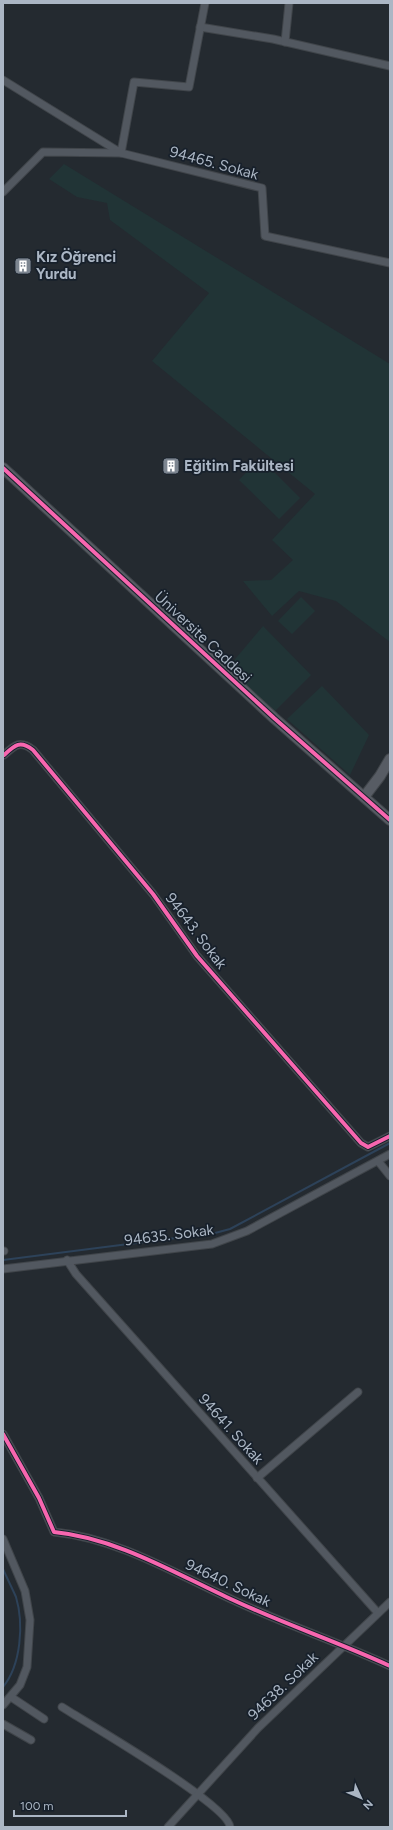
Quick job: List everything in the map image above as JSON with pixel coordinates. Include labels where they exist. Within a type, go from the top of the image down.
[{"type":"street","points":[[3,80],[121,153],[134,82],[189,87],[205,3]]},
{"type":"street","points":[[285,42],[289,3]]},
{"type":"street","points":[[200,27],[285,42],[390,66]]},
{"type":"street","name":"94465. Sokak","points":[[3,192],[43,152],[121,153],[262,188],[265,236],[390,263]]},
{"type":"street","name":"Üniversite Caddesi","points":[[3,468],[274,718],[390,820]]},
{"type":"street","name":"94643. Sokak","points":[[4,754],[20,744],[24,744],[33,750],[153,894],[185,940],[214,976],[329,1104],[356,1137],[368,1147],[390,1136]]},
{"type":"street","points":[[364,797],[380,776],[390,759]]},
{"type":"street","name":"94635. Sokak","points":[[3,1269],[67,1260],[190,1247],[224,1241],[247,1231],[390,1154]]},
{"type":"street","points":[[378,1161],[390,1176]]},
{"type":"street","name":"94641. Sokak","points":[[67,1260],[76,1274],[378,1613]]},
{"type":"street","points":[[257,1478],[358,1392]]},
{"type":"street","name":"94640. Sokak","points":[[3,1434],[39,1498],[54,1532],[73,1534],[110,1545],[154,1563],[233,1600],[345,1645],[390,1666]]},
{"type":"street","points":[[3,1539],[26,1591],[30,1620],[27,1667],[20,1685],[3,1705]]},
{"type":"street","name":"94638. Sokak","points":[[168,1827],[258,1728],[390,1602]]},
{"type":"street","points":[[11,1697],[44,1719]]},
{"type":"street","points":[[62,1707],[198,1793],[228,1820],[230,1827]]},
{"type":"street","points":[[3,1724],[31,1740]]},
{"type":"shaded area","points":[[64,164],[390,364],[390,642],[336,601],[299,591],[272,616],[243,581],[271,580],[293,560],[272,540],[315,494],[152,361],[209,293],[110,220],[107,203],[77,197],[49,179]]},
{"type":"shaded area","points":[[260,458],[300,498],[279,519],[239,480]]},
{"type":"shaded area","points":[[301,597],[315,611],[292,634],[278,621]]},
{"type":"shaded area","points":[[263,626],[311,675],[275,711],[226,670]]},
{"type":"shaded area","points":[[322,686],[369,735],[350,775],[287,719]]},
{"type":"waterway","points":[[3,1260],[215,1233],[230,1229],[390,1143]]},
{"type":"waterway","points":[[3,1569],[16,1597],[20,1619],[17,1656],[14,1667],[3,1687]]},
{"type":"cycle path","points":[[3,468],[274,718],[390,820]]},
{"type":"cycle path","points":[[4,755],[18,745],[25,745],[33,750],[153,894],[197,956],[361,1143],[368,1147],[390,1136]]},
{"type":"cycle path","points":[[3,1434],[39,1498],[54,1532],[101,1542],[146,1558],[252,1609],[390,1666]]},
{"type":"place","name":"Kız Öğrenci Yurdu","points":[[23,266]]},
{"type":"place","name":"Eğitim Fakültesi","points":[[171,466]]}]
